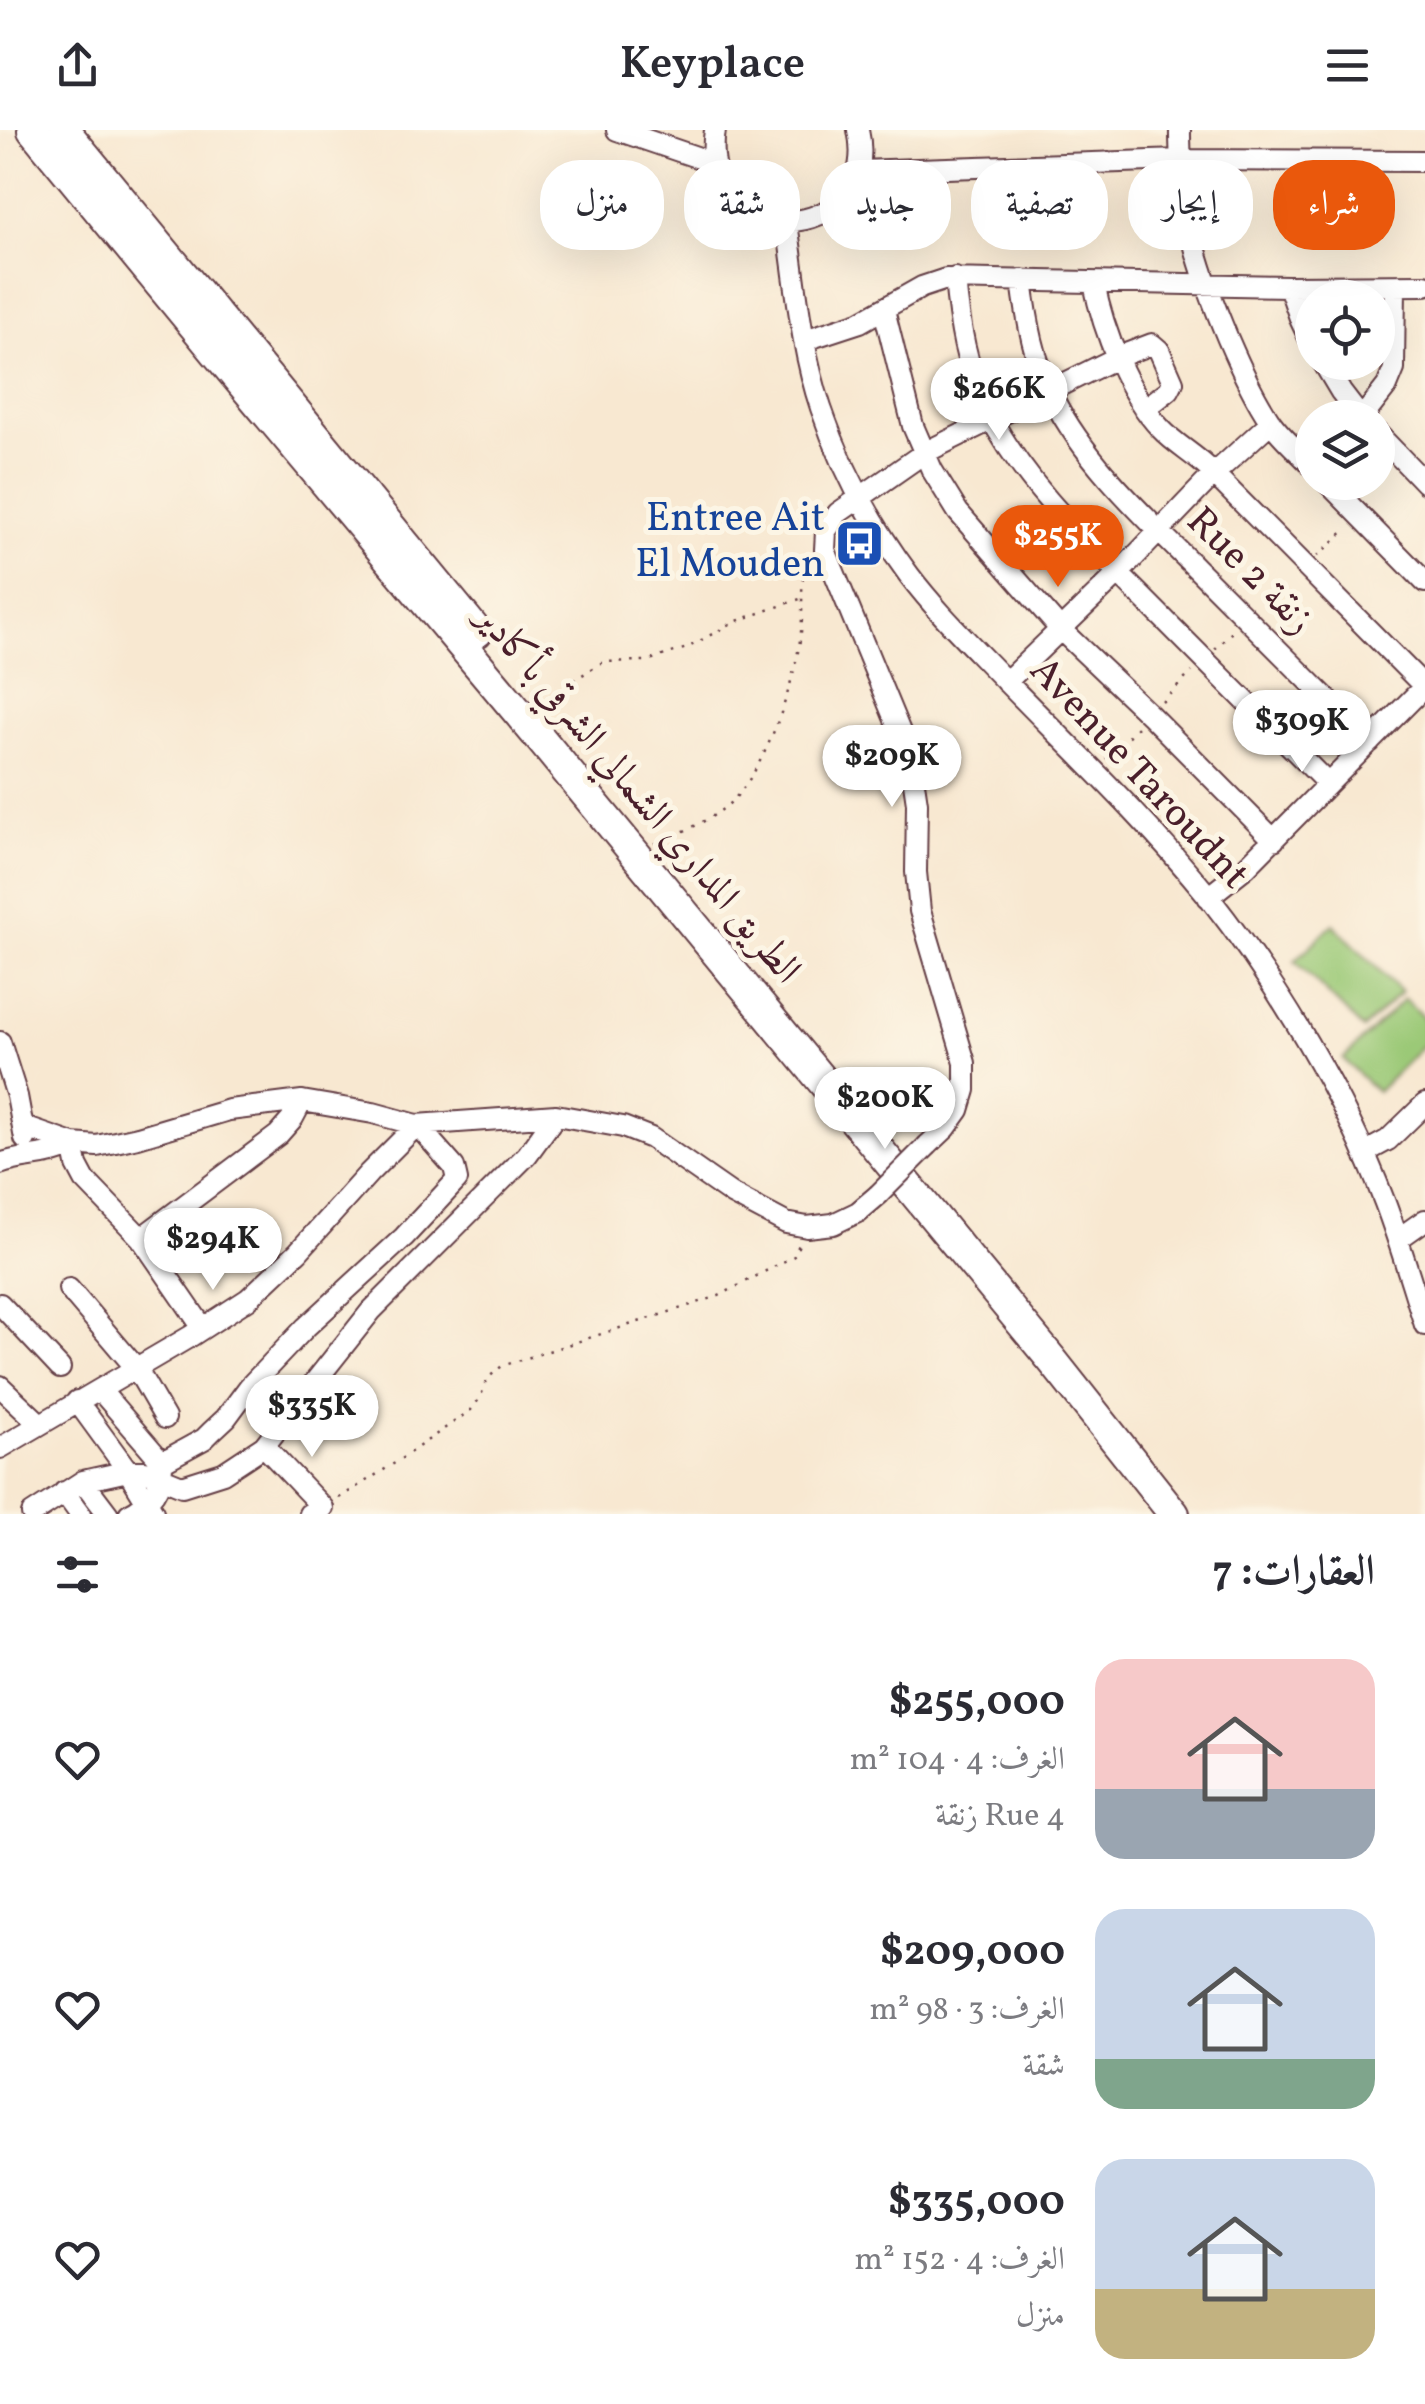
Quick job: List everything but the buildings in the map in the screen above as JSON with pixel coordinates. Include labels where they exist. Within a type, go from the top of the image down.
[{"type":"highway","name":"الطريق المداري الشمالي الشرقي بأكادير","points":[[34,130],[218,356],[543,742],[1174,1514]]},
{"type":"highway","name":"الطريق المداري الشمالي الشرقي بأكادير","points":[[64,130],[1146,1448],[1195,1514]]},
{"type":"street","points":[[617,130],[705,160]]},
{"type":"street","points":[[714,160],[715,130]]},
{"type":"street","points":[[858,130],[859,160]]},
{"type":"street","points":[[1180,130],[1180,160]]},
{"type":"street","points":[[1253,160],[1425,161]]},
{"type":"street","points":[[951,168],[1128,162]]},
{"type":"street","name":"Avenue Taroudnt","points":[[791,250],[805,340],[821,408],[861,498],[891,550],[922,592],[1148,827],[1208,897],[1294,1020],[1364,1153],[1398,1239],[1425,1325]]},
{"type":"street","points":[[1195,250],[1235,354],[1270,422],[1295,448]]},
{"type":"street","points":[[805,340],[846,328],[930,284],[955,278],[1295,286]]},
{"type":"street","points":[[955,278],[967,359],[975,384],[1010,452],[1041,493],[1118,574],[1328,784]]},
{"type":"street","name":"Rue 2 زنقة","points":[[1022,280],[1032,343],[1050,391],[1082,444],[1159,532],[1370,742]]},
{"type":"street","points":[[1094,283],[1118,357],[1146,408],[1165,433],[1202,462],[1425,686],[1274,840],[1208,897]]},
{"type":"street","points":[[1288,286],[1295,304]]},
{"type":"street","points":[[1395,286],[1425,286]]},
{"type":"street","points":[[884,310],[905,403],[924,453],[958,512],[1060,630],[1274,840]]},
{"type":"street","points":[[14,1113],[73,1144],[97,1146],[138,1138],[228,1110],[302,1100],[417,1125],[556,1115],[624,1128],[651,1138],[721,1187],[786,1223],[808,1227],[833,1224],[858,1212],[946,1128],[959,1110],[966,1090],[965,1063],[920,911],[917,803],[910,756],[833,572],[824,544],[826,531],[838,514],[924,453],[1150,344],[1159,350],[1172,385],[1146,408]]},
{"type":"street","points":[[1006,682],[1270,422]]},
{"type":"street","points":[[1395,450],[1423,476]]},
{"type":"street","points":[[1344,500],[1425,582]]},
{"type":"street","points":[[0,1042],[17,1096],[14,1113],[26,1156]]},
{"type":"street","points":[[140,1238],[278,1135],[302,1100]]},
{"type":"street","points":[[1364,1153],[1388,1140],[1425,1104]]},
{"type":"street","points":[[100,1390],[163,1470],[182,1486],[222,1473],[264,1446],[371,1311],[527,1155],[556,1115]]},
{"type":"street","points":[[3,1441],[100,1390],[238,1306],[284,1266],[417,1125]]},
{"type":"street","points":[[143,1510],[163,1470],[226,1418],[279,1355],[457,1180],[454,1167],[417,1125]]},
{"type":"street","points":[[0,1164],[59,1152],[73,1144]]},
{"type":"street","points":[[73,1144],[77,1165],[86,1180],[140,1238],[203,1328]]},
{"type":"street","points":[[1398,1239],[1425,1220]]},
{"type":"street","points":[[69,1289],[136,1368],[164,1418]]},
{"type":"street","points":[[0,1304],[60,1368]]},
{"type":"street","points":[[0,1386],[40,1424]]},
{"type":"street","points":[[77,1401],[128,1471],[143,1510]]},
{"type":"street","points":[[264,1446],[316,1511]]},
{"type":"street","points":[[32,1514],[82,1481],[128,1471],[163,1470]]},
{"type":"street","points":[[82,1481],[108,1514]]},
{"type":"street","points":[[64,1492],[80,1514]]},
{"type":"path","points":[[1306,566],[1360,517]]},
{"type":"path","points":[[650,846],[720,811],[758,768],[796,658],[802,626],[805,557],[812,548],[824,544]]},
{"type":"path","points":[[541,709],[564,687],[603,662],[647,661],[688,648],[745,617],[802,598]]},
{"type":"path","points":[[1094,770],[1246,618]]},
{"type":"path","points":[[316,1511],[471,1410],[488,1378],[502,1366],[719,1296],[794,1256],[808,1227]]},
{"type":"green space","points":[[1333,924],[1401,992],[1363,1029],[1295,961]]},
{"type":"green space","points":[[1404,999],[1425,1019],[1425,1044],[1377,1092],[1343,1059]]},
{"type":"place","name":"Entree Ait El Mouden","points":[[860,543]]}]
